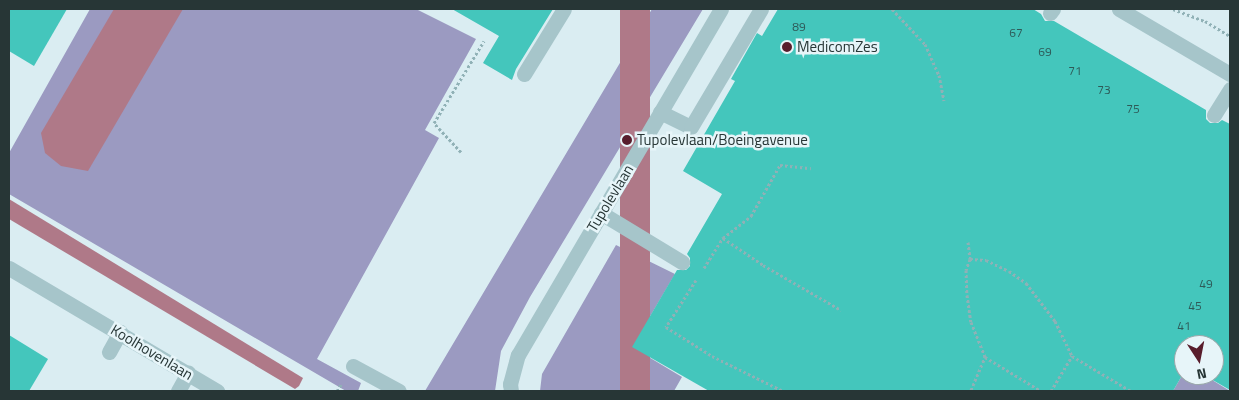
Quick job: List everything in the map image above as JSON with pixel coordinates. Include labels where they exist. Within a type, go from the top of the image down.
[{"type":"street","points":[[524,74],[564,9]]},
{"type":"street","name":"Tupolevlaan","points":[[511,391],[510,384],[518,355],[721,9]]},
{"type":"street","points":[[660,112],[691,127],[762,9]]},
{"type":"street","points":[[1119,9],[1230,74]]},
{"type":"street","points":[[1214,115],[1230,89]]},
{"type":"street","points":[[601,213],[682,262]]},
{"type":"street","name":"Koolhovenlaan","points":[[9,268],[217,391]]},
{"type":"street","points":[[109,352],[120,332]]},
{"type":"street","points":[[353,366],[399,391]]},
{"type":"street","points":[[178,391],[188,373]]},
{"type":"path","points":[[892,9],[926,44],[939,75],[944,101]]},
{"type":"path","points":[[1173,9],[1205,21],[1230,36]]},
{"type":"path","points":[[461,152],[434,123],[484,41]]},
{"type":"path","points":[[702,270],[723,238],[751,216],[780,165],[811,168]]},
{"type":"path","points":[[723,238],[763,266],[841,310]]},
{"type":"path","points":[[968,242],[970,259],[966,270],[971,322],[986,357],[1041,391]]},
{"type":"path","points":[[970,259],[986,260],[1009,271],[1026,283],[1055,321],[1072,356],[1130,391]]},
{"type":"path","points":[[697,278],[666,327],[712,356],[783,391]]},
{"type":"path","points":[[1051,391],[1072,356]]},
{"type":"path","points":[[970,390],[986,357]]},
{"type":"shaded area","points":[[90,9],[416,9],[476,39],[425,130],[439,138],[317,359],[361,383],[358,391],[346,391],[9,194],[9,153]]},
{"type":"shaded area","points":[[114,9],[183,9],[88,171],[61,166],[45,153],[41,133]]},
{"type":"shaded area","points":[[620,9],[650,9],[650,391],[620,391]]},
{"type":"shaded area","points":[[652,9],[703,9],[530,297],[501,351],[495,391],[425,391]]},
{"type":"shaded area","points":[[9,199],[303,378],[299,386],[295,389],[9,219]]},
{"type":"shaded area","points":[[616,245],[675,274],[632,347],[682,377],[674,391],[540,391],[542,374]]},
{"type":"shaded area","points":[[1176,385],[1220,385],[1230,391],[1173,391]]},
{"type":"building","points":[[9,9],[67,9],[34,66],[9,51]]},
{"type":"building","points":[[452,9],[553,9],[516,69],[512,80],[483,63],[499,36]]},
{"type":"building","points":[[778,9],[1033,9],[1041,14],[1045,21],[1054,21],[1206,110],[1206,119],[1210,123],[1218,123],[1222,120],[1230,124],[1230,390],[1221,385],[1224,385],[1224,335],[1174,335],[1174,385],[1176,385],[1173,391],[709,391],[632,347],[677,270],[686,270],[690,266],[690,258],[687,254],[722,194],[683,171],[735,81],[731,79],[757,33],[762,36]]},
{"type":"building","points":[[9,335],[48,359],[29,391],[9,391]]},
{"type":"place","name":"MedicomZes","points":[[787,47]]},
{"type":"place","name":"Tupolevlaan/Boeingavenue","points":[[627,140]]}]
